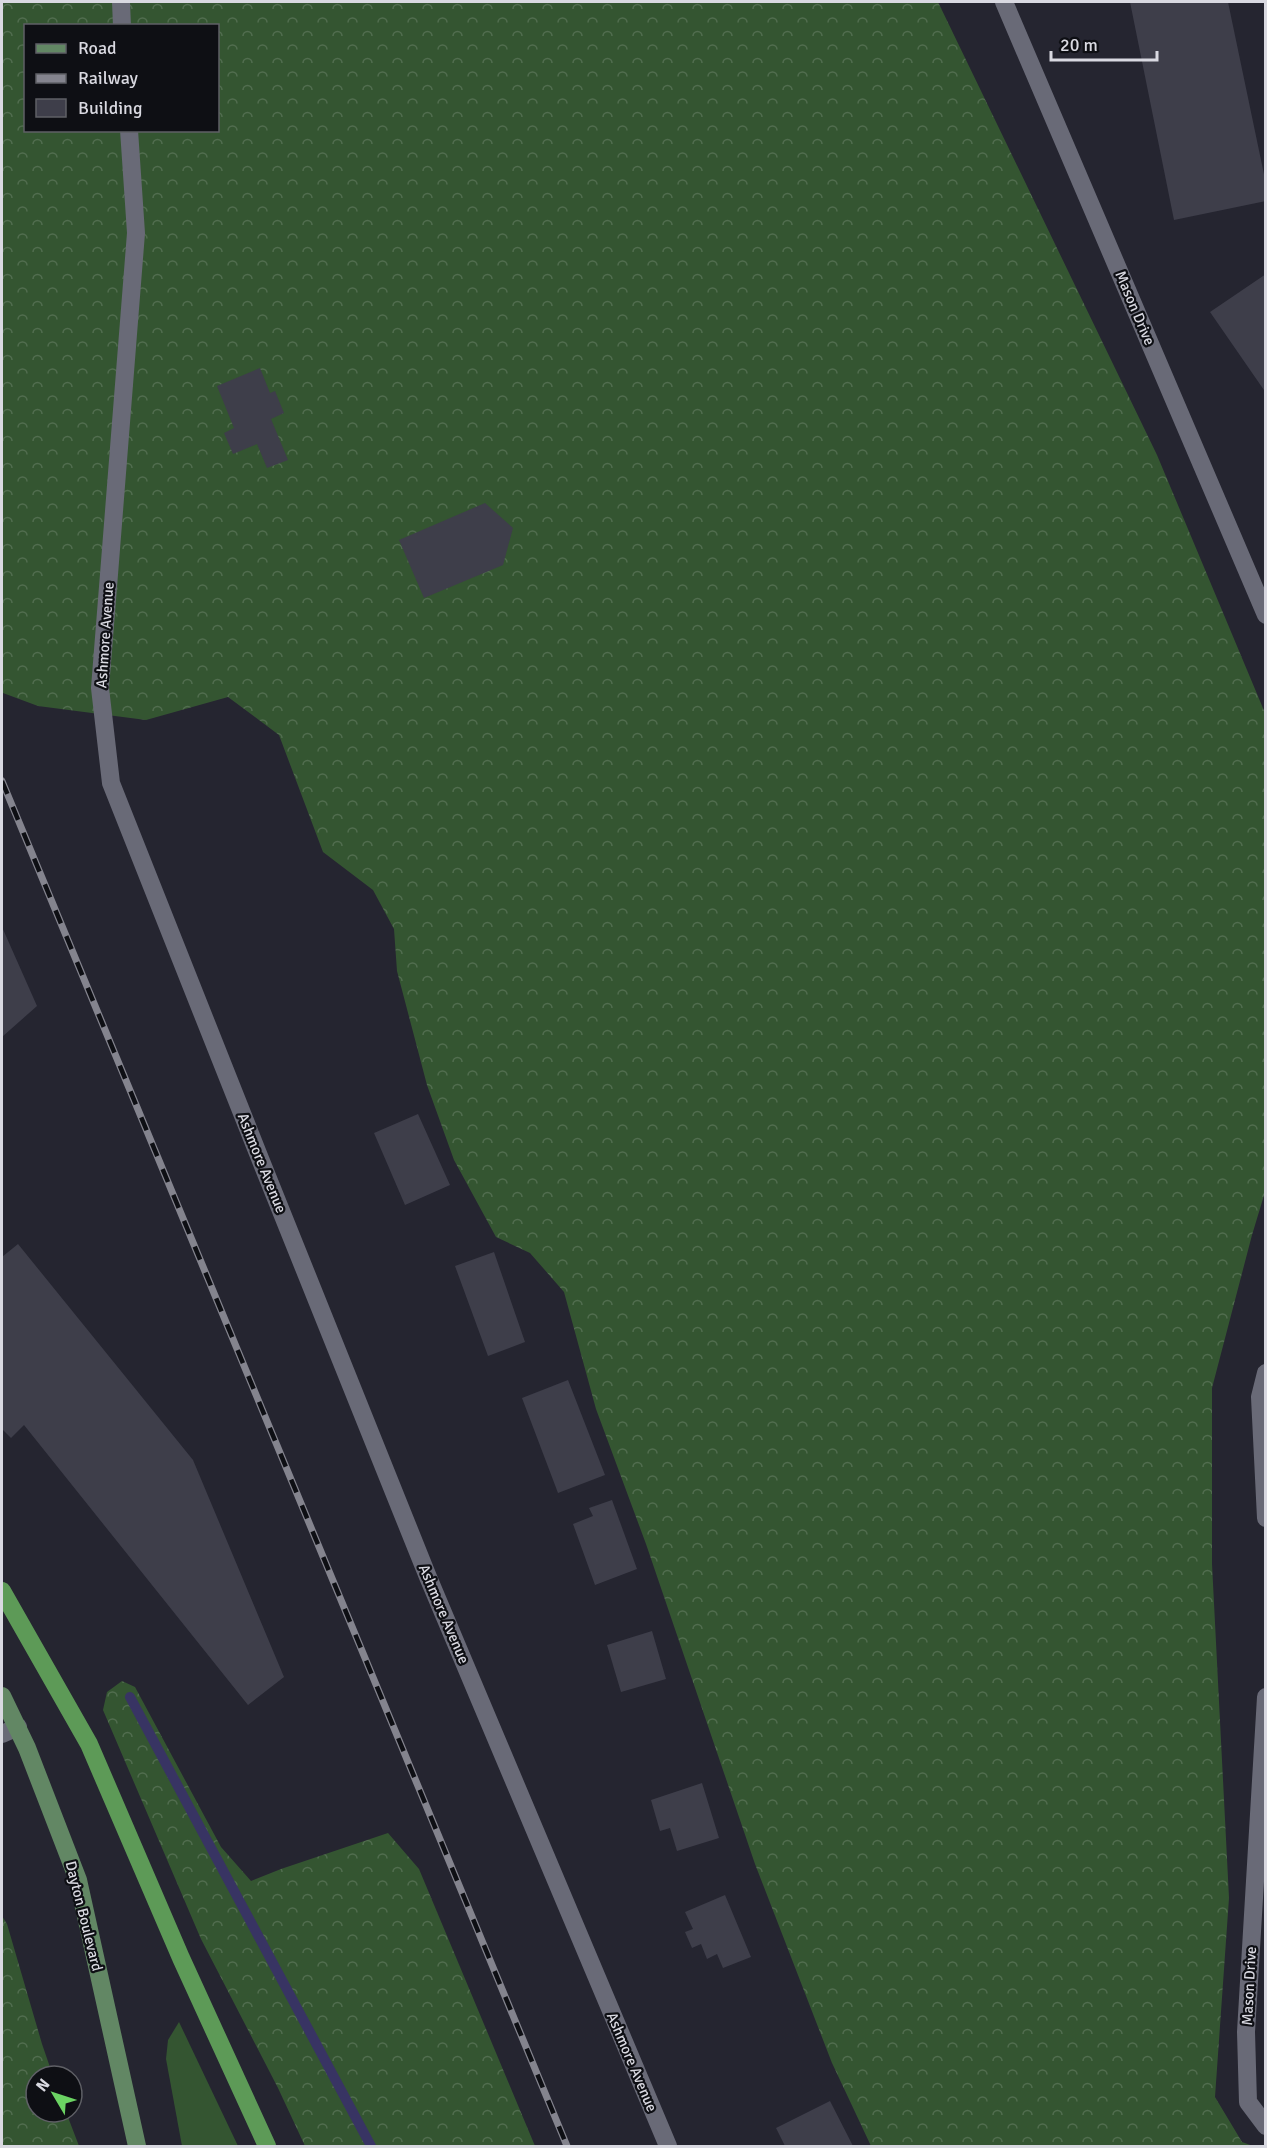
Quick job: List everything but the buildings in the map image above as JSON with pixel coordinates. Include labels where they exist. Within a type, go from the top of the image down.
[{"type":"highway","points":[[2,1591],[89,1744],[181,1958],[267,2146]]},
{"type":"main road","name":"Dayton Boulevard","points":[[2,1696],[10,1731],[78,1880],[137,2146]]},
{"type":"street","points":[[121,2],[122,24]]},
{"type":"street","name":"Mason Drive","points":[[1004,2],[1266,615]]},
{"type":"street","name":"Ashmore Avenue","points":[[129,132],[136,233],[100,687],[111,783],[428,1577],[668,2146]]},
{"type":"street","points":[[1266,1373],[1260,1397],[1266,1518]]},
{"type":"street","name":"Mason Drive","points":[[1266,1697],[1246,2032],[1248,2102],[1266,2126]]},
{"type":"green space","points":[[2,2],[938,2],[1157,455],[1265,713],[1265,1192],[1212,1388],[1212,1564],[1229,1898],[1215,2097],[1242,2142],[1253,2146],[871,2146],[832,2063],[755,1864],[646,1544],[596,1409],[564,1292],[530,1253],[496,1237],[454,1160],[427,1085],[397,971],[394,929],[373,890],[323,852],[279,735],[228,697],[146,720],[38,706],[3,693]]},
{"type":"green space","points":[[122,1681],[135,1687],[221,1847],[251,1881],[388,1833],[419,1869],[535,2146],[305,2146],[278,2088],[201,1939],[103,1710],[107,1692]]},
{"type":"green space","points":[[2,1916],[7,1924],[49,2064],[24,2064],[24,2124],[71,2124],[79,2146],[2,2146]]},
{"type":"green space","points":[[179,2022],[238,2146],[182,2146],[166,2059],[168,2040]]},
{"type":"waterway","points":[[130,1697],[371,2146]]},
{"type":"railway","points":[[2,781],[567,2146]]}]
